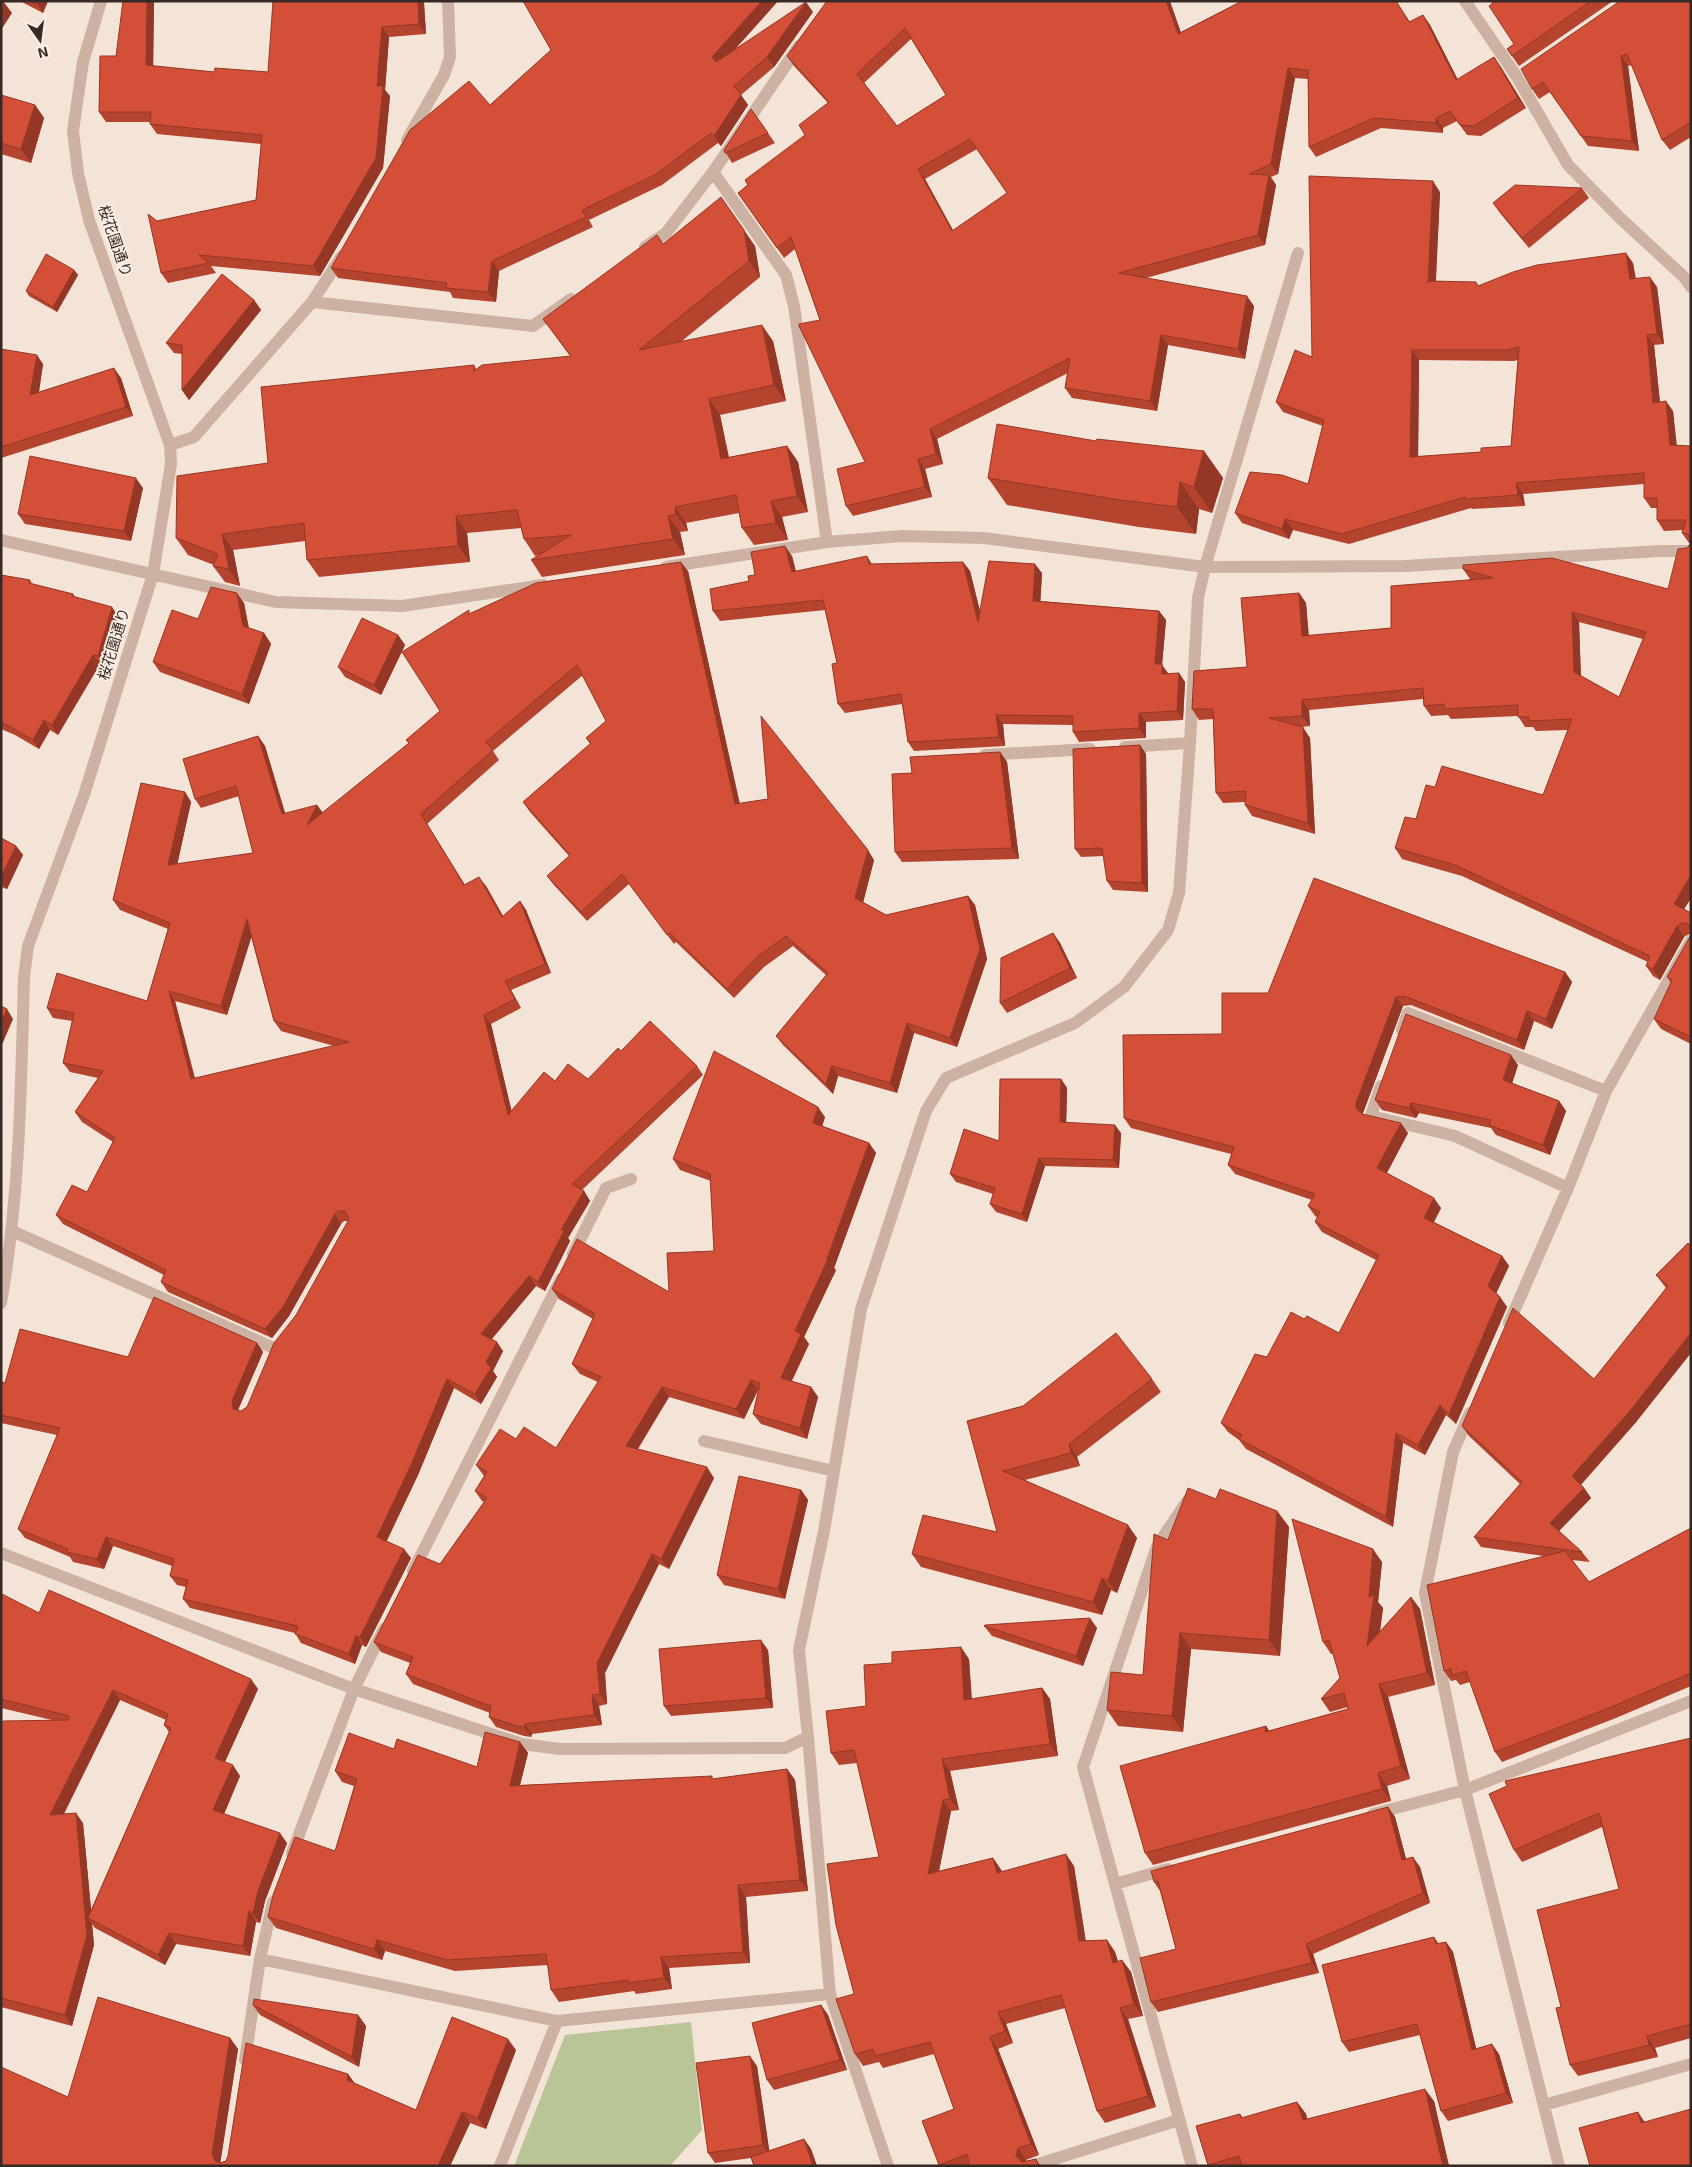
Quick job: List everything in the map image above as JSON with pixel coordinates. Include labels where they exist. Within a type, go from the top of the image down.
[{"type":"street","name":"桜花園通り","points":[[1,1303],[12,1231],[18,1168],[24,977],[28,946],[84,795],[153,574],[171,464],[170,445],[89,220],[78,173],[73,131],[83,62],[101,1]]},
{"type":"street","points":[[401,151],[444,75],[450,57],[448,1]]},
{"type":"street","points":[[1465,1],[1521,74],[1568,165],[1684,277],[1691,287]]},
{"type":"street","points":[[635,255],[666,233],[713,172],[808,34]]},
{"type":"street","points":[[713,172],[786,275],[794,306],[826,542]]},
{"type":"street","points":[[170,445],[194,437],[312,302],[348,245]]},
{"type":"street","points":[[888,2166],[830,1994],[799,1650],[824,1531],[861,1309],[926,1111],[946,1078],[1075,1024],[1124,987],[1168,930],[1178,893],[1190,743],[1198,598],[1205,567],[1298,253]]},
{"type":"street","points":[[312,302],[533,326],[580,293]]},
{"type":"street","points":[[658,568],[826,542],[901,536],[984,538],[1205,567],[1405,566],[1660,551],[1691,551]]},
{"type":"street","points":[[1,540],[276,602],[402,606],[559,583]]},
{"type":"street","points":[[975,756],[1190,743]]},
{"type":"street","points":[[1505,1333],[1568,1188],[1606,1092],[1691,941]]},
{"type":"street","points":[[1398,1041],[1408,1013],[1606,1092]]},
{"type":"street","points":[[1384,1078],[1370,1116],[1455,1136],[1568,1188]]},
{"type":"street","points":[[406,1586],[534,1335],[606,1188],[631,1178]]},
{"type":"street","points":[[12,1231],[275,1348]]},
{"type":"street","points":[[1477,1397],[1453,1452],[1425,1593],[1465,1790],[1559,2166]]},
{"type":"street","points":[[704,1441],[834,1471]]},
{"type":"street","points":[[1190,1496],[1157,1546],[1083,1768],[1192,2166]]},
{"type":"street","points":[[1,1553],[354,1689],[522,1744],[560,1749],[786,1748],[808,1737]]},
{"type":"street","points":[[286,1868],[354,1689],[388,1620]]},
{"type":"street","points":[[1361,1817],[1465,1790],[1690,1702]]},
{"type":"street","points":[[1115,1884],[1181,1866]]},
{"type":"street","points":[[242,2077],[260,1959],[273,1904],[280,1886]]},
{"type":"street","points":[[260,1959],[557,2021],[830,1994]]},
{"type":"street","points":[[500,2166],[557,2021]]},
{"type":"street","points":[[1544,2105],[1691,2064]]},
{"type":"street","points":[[1032,2166],[1179,2120]]},
{"type":"green space","points":[[691,2022],[702,2130],[670,2166],[514,2166],[565,2035]]},
{"type":"building","points":[[123,1],[147,1],[146,65],[214,72],[215,68],[268,72],[273,1],[418,1],[419,24],[382,27],[377,86],[383,86],[376,158],[313,266],[199,255],[209,263],[161,273],[148,214],[157,221],[256,200],[262,135],[150,124],[151,112],[99,112],[100,56],[116,56]]},
{"type":"building","points":[[523,1],[762,1],[712,57],[716,62],[806,2],[767,57],[734,86],[741,95],[714,136],[711,133],[655,175],[582,210],[586,217],[492,261],[488,292],[446,288],[447,283],[331,268],[410,130],[469,81],[490,105],[551,50]]},
{"type":"building","points":[[827,1],[1166,1],[1178,34],[1242,1],[1396,1],[1409,22],[1423,15],[1456,80],[1494,57],[1518,98],[1474,126],[1460,125],[1450,111],[1436,118],[1436,123],[1374,118],[1309,147],[1308,70],[1288,68],[1271,164],[1249,174],[1269,175],[1258,235],[1119,273],[1247,296],[1238,349],[1161,335],[1150,401],[1065,388],[1070,358],[930,429],[936,454],[918,459],[925,487],[846,506],[837,469],[865,462],[799,326],[799,324],[820,320],[791,237],[777,248],[738,193],[748,185],[745,180],[805,135],[799,125],[829,102],[787,56]],"holes":[[[905,28],[946,95],[897,126],[857,74]],[[970,139],[1007,193],[952,231],[918,169]]]},
{"type":"building","points":[[1491,1],[1591,1],[1512,56],[1507,49],[1514,44],[1489,6],[1493,3]]},
{"type":"building","points":[[1620,1],[1691,1],[1691,122],[1662,140],[1627,54],[1621,56],[1632,141],[1581,136],[1543,82],[1532,89],[1521,69]]},
{"type":"building","points":[[1,95],[35,105],[21,149],[1,143]]},
{"type":"building","points":[[751,109],[768,133],[725,153],[724,150]]},
{"type":"building","points":[[1309,176],[1433,181],[1428,283],[1430,281],[1476,282],[1478,286],[1537,265],[1626,253],[1630,279],[1650,277],[1657,334],[1647,335],[1653,403],[1666,401],[1670,445],[1691,446],[1691,539],[1688,534],[1682,533],[1686,520],[1657,520],[1657,498],[1644,498],[1644,473],[1516,483],[1518,495],[1465,499],[1465,497],[1342,534],[1285,519],[1282,529],[1235,513],[1250,472],[1282,475],[1308,484],[1324,420],[1276,402],[1295,350],[1312,357]],"holes":[[[1519,347],[1511,446],[1481,448],[1481,452],[1410,457],[1412,350],[1507,350]]]},
{"type":"building","points":[[1515,185],[1582,188],[1522,238],[1493,203]]},
{"type":"building","points":[[721,197],[744,230],[749,261],[639,350],[762,325],[774,385],[709,399],[721,459],[787,446],[797,496],[771,501],[776,523],[742,528],[736,495],[675,507],[676,514],[668,516],[673,539],[531,560],[571,535],[524,539],[517,510],[456,516],[458,546],[307,560],[304,523],[222,534],[229,569],[213,566],[218,554],[176,538],[177,476],[268,463],[261,387],[474,365],[474,371],[482,365],[571,356],[543,319],[657,235],[663,244]]},
{"type":"building","points":[[46,254],[74,270],[53,307],[26,291]]},
{"type":"building","points":[[222,274],[254,300],[182,390],[182,345],[166,343]]},
{"type":"building","points":[[1,349],[37,355],[30,395],[114,368],[126,407],[1,447]]},
{"type":"building","points":[[997,424],[1096,441],[1097,439],[1204,451],[1194,487],[1180,482],[1177,507],[1120,500],[988,478]]},
{"type":"building","points":[[30,456],[136,478],[124,531],[18,514]]},
{"type":"building","points":[[1691,543],[1691,875],[1674,904],[1691,913],[1691,927],[1687,923],[1677,926],[1653,969],[1646,966],[1650,956],[1455,865],[1395,848],[1405,817],[1416,819],[1426,785],[1435,787],[1442,766],[1543,795],[1572,719],[1529,721],[1529,717],[1518,717],[1518,705],[1444,709],[1444,704],[1424,706],[1423,688],[1302,700],[1302,716],[1269,718],[1303,727],[1308,823],[1245,805],[1246,791],[1216,793],[1213,709],[1192,709],[1194,671],[1247,667],[1241,598],[1299,593],[1302,636],[1391,628],[1391,586],[1493,578],[1463,569],[1463,565],[1552,558],[1668,589],[1678,549],[1687,548]],"holes":[[[1572,612],[1646,632],[1619,697],[1574,672]]]},
{"type":"building","points":[[785,546],[792,572],[867,556],[869,564],[963,562],[978,622],[989,561],[1035,564],[1033,601],[1159,611],[1155,664],[1162,664],[1162,674],[1179,673],[1177,711],[1139,713],[1139,728],[1073,732],[1073,716],[996,715],[999,737],[908,742],[901,694],[838,704],[832,664],[837,663],[823,600],[713,611],[710,589],[749,581],[748,576],[755,575],[751,552]]},
{"type":"building","points":[[681,562],[735,804],[768,799],[761,716],[868,850],[855,898],[886,915],[968,896],[980,949],[950,1038],[907,1023],[890,1083],[832,1066],[826,1084],[776,1036],[828,973],[786,936],[757,957],[727,989],[670,933],[667,935],[622,874],[581,912],[547,876],[570,855],[523,802],[591,743],[586,738],[606,721],[577,665],[486,742],[493,750],[421,814],[464,885],[479,877],[502,917],[520,901],[545,964],[505,981],[515,999],[484,1015],[508,1115],[544,1072],[555,1081],[568,1064],[588,1079],[618,1048],[621,1051],[650,1021],[697,1066],[572,1184],[584,1191],[561,1230],[564,1231],[538,1282],[529,1276],[481,1334],[497,1342],[486,1362],[491,1368],[475,1394],[447,1379],[411,1465],[377,1537],[404,1549],[360,1637],[356,1636],[349,1654],[295,1634],[298,1626],[183,1599],[188,1580],[170,1576],[174,1559],[106,1537],[97,1559],[67,1552],[68,1549],[18,1529],[60,1428],[1,1415],[1,1382],[5,1383],[20,1329],[128,1357],[154,1297],[257,1343],[232,1401],[233,1409],[241,1411],[247,1407],[274,1343],[296,1315],[349,1219],[345,1211],[338,1211],[335,1214],[283,1307],[265,1329],[161,1282],[166,1270],[56,1215],[72,1185],[87,1192],[115,1138],[75,1112],[103,1071],[63,1063],[74,1013],[47,1008],[57,973],[147,1001],[170,923],[113,900],[141,783],[185,792],[168,865],[253,853],[236,786],[195,799],[183,759],[258,736],[282,814],[317,805],[307,825],[409,743],[406,740],[440,711],[402,652],[469,610],[469,614],[536,583]],"holes":[[[247,919],[274,1021],[349,1042],[191,1079],[169,991],[221,1006]]]},
{"type":"building","points":[[1,575],[30,580],[29,583],[73,594],[72,596],[112,607],[98,656],[93,655],[52,725],[44,720],[33,740],[1,723]]},
{"type":"building","points":[[211,587],[237,593],[243,626],[264,633],[242,694],[153,662],[172,610],[198,619]]},
{"type":"building","points":[[362,618],[398,635],[374,685],[338,667]]},
{"type":"building","points":[[1140,745],[1142,883],[1107,881],[1102,848],[1075,849],[1073,749]]},
{"type":"building","points":[[1000,752],[1012,848],[895,852],[892,774],[912,773],[910,757]]},
{"type":"building","points":[[1,838],[16,846],[1,877]]},
{"type":"building","points":[[1314,878],[1565,972],[1546,1019],[1527,1011],[1517,1040],[1404,996],[1396,997],[1356,1103],[1356,1108],[1362,1114],[1401,1123],[1377,1168],[1434,1198],[1424,1218],[1502,1256],[1488,1286],[1500,1297],[1449,1414],[1440,1405],[1418,1445],[1396,1433],[1386,1517],[1239,1439],[1242,1435],[1221,1423],[1255,1354],[1267,1357],[1291,1312],[1304,1319],[1307,1316],[1339,1333],[1379,1255],[1315,1222],[1320,1212],[1308,1206],[1315,1194],[1228,1165],[1234,1147],[1124,1118],[1123,1035],[1222,1034],[1222,993],[1268,993]]},
{"type":"building","points":[[1053,933],[1070,968],[1000,1003],[1001,958]]},
{"type":"building","points":[[1691,935],[1691,1037],[1654,1019],[1672,980],[1667,977]]},
{"type":"building","points":[[1,1006],[7,1009],[1,1022]]},
{"type":"building","points":[[1406,1014],[1511,1055],[1503,1080],[1559,1101],[1543,1145],[1489,1125],[1491,1120],[1411,1103],[1409,1108],[1375,1100]]},
{"type":"building","points":[[714,1051],[818,1107],[813,1123],[869,1143],[828,1259],[795,1331],[801,1334],[781,1378],[811,1387],[800,1428],[753,1414],[760,1383],[751,1380],[736,1409],[662,1387],[626,1446],[707,1467],[661,1559],[652,1554],[597,1663],[600,1694],[592,1695],[594,1715],[525,1724],[524,1727],[517,1726],[489,1717],[491,1706],[406,1674],[413,1657],[374,1642],[418,1555],[440,1564],[487,1498],[475,1491],[487,1472],[476,1465],[500,1429],[516,1439],[524,1427],[556,1448],[601,1377],[572,1364],[595,1314],[552,1289],[577,1239],[669,1292],[667,1253],[714,1251],[710,1174],[673,1159]]},
{"type":"building","points":[[1000,1079],[1061,1079],[1060,1122],[1115,1125],[1113,1160],[1039,1158],[1022,1214],[990,1204],[995,1188],[950,1174],[964,1129],[999,1141]]},
{"type":"building","points":[[1688,1243],[1691,1246],[1691,1334],[1630,1411],[1572,1476],[1584,1488],[1550,1523],[1582,1552],[1474,1537],[1522,1482],[1462,1426],[1513,1308],[1594,1379],[1668,1286],[1656,1275]]},
{"type":"building","points":[[1116,1333],[1152,1379],[1069,1444],[1071,1453],[1003,1471],[1128,1525],[1108,1581],[1102,1578],[1093,1602],[912,1554],[923,1515],[997,1532],[967,1421],[1023,1406]]},
{"type":"building","points":[[739,1476],[801,1490],[778,1589],[717,1575]]},
{"type":"building","points":[[1188,1488],[1216,1499],[1220,1489],[1277,1511],[1269,1640],[1180,1633],[1172,1716],[1107,1710],[1111,1672],[1143,1675],[1154,1534],[1168,1540]]},
{"type":"building","points":[[1292,1519],[1373,1549],[1369,1597],[1374,1595],[1367,1646],[1411,1597],[1427,1673],[1379,1684],[1401,1766],[1378,1773],[1382,1789],[1145,1853],[1120,1766],[1266,1726],[1265,1732],[1348,1709],[1344,1693],[1321,1699],[1340,1678],[1329,1640],[1323,1642]]},
{"type":"building","points":[[1691,1528],[1691,1673],[1609,1708],[1495,1752],[1466,1671],[1452,1675],[1451,1669],[1444,1671],[1427,1585],[1565,1551],[1589,1582]]},
{"type":"building","points":[[49,1590],[251,1679],[215,1758],[233,1765],[213,1810],[280,1833],[258,1891],[253,1913],[249,1911],[243,1946],[169,1933],[158,1955],[88,1918],[171,1728],[164,1725],[168,1714],[113,1690],[50,1815],[76,1813],[87,1935],[65,2015],[1,1998],[1,1725],[3,1721],[68,1720],[69,1716],[1,1699],[1,1596],[2,1594],[39,1613]]},
{"type":"building","points":[[1090,1618],[1076,1656],[984,1626],[985,1625]]},
{"type":"building","points":[[761,1640],[766,1698],[664,1706],[659,1649]]},
{"type":"building","points":[[961,1647],[964,1700],[1042,1688],[1050,1744],[942,1759],[950,1799],[943,1800],[928,1874],[993,1858],[997,1873],[1066,1854],[1079,1941],[1107,1940],[1113,1963],[1122,1960],[1134,2004],[1120,2008],[1148,2096],[1097,2111],[1061,1995],[998,2012],[1005,2031],[990,2037],[1031,2144],[1018,2148],[1016,2156],[1022,2162],[1036,2159],[1039,2166],[970,2166],[967,2154],[939,2165],[922,2121],[954,2109],[930,2042],[875,2056],[873,2049],[855,2054],[836,1999],[854,1994],[836,1925],[827,1864],[879,1857],[854,1750],[831,1753],[826,1711],[866,1706],[864,1665],[892,1663],[892,1652]]},
{"type":"building","points":[[485,1732],[520,1742],[510,1786],[712,1776],[712,1779],[787,1769],[800,1880],[738,1885],[743,1952],[661,1957],[664,1978],[628,1983],[628,1980],[551,1990],[546,1954],[447,1960],[377,1940],[374,1949],[268,1917],[273,1895],[295,1837],[335,1851],[357,1779],[335,1771],[349,1733],[394,1749],[397,1739],[477,1767]]},
{"type":"building","points":[[1691,1738],[1691,2024],[1647,2036],[1649,2045],[1570,2065],[1556,2008],[1561,2007],[1537,1910],[1619,1889],[1599,1813],[1514,1850],[1489,1794],[1507,1786],[1505,1781]]},
{"type":"building","points":[[1388,1807],[1402,1860],[1413,1857],[1423,1893],[1306,1944],[1312,1963],[1151,2002],[1140,1958],[1176,1949],[1158,1881],[1154,1882],[1151,1871]]},
{"type":"building","points":[[1434,1937],[1436,1944],[1446,1942],[1472,2050],[1492,2044],[1506,2093],[1441,2111],[1417,2024],[1342,2042],[1322,1965]]},
{"type":"building","points":[[98,1997],[230,2038],[212,2154],[215,2161],[220,2163],[226,2161],[228,2156],[246,2043],[348,2074],[347,2080],[416,2110],[452,2017],[508,2039],[478,2118],[462,2112],[438,2166],[1,2166],[1,2067],[68,2097]]},
{"type":"building","points":[[254,1999],[358,2015],[352,2057],[253,2005]]},
{"type":"building","points":[[821,2005],[840,2060],[767,2080],[752,2023]]},
{"type":"building","points":[[750,2056],[763,2145],[708,2153],[696,2063]]},
{"type":"building","points":[[1425,2089],[1443,2166],[1242,2166],[1239,2156],[1208,2165],[1196,2126],[1240,2114],[1241,2118],[1297,2102],[1303,2120]]},
{"type":"building","points":[[1691,2109],[1691,2166],[1590,2166],[1579,2128],[1638,2112],[1641,2123]]},
{"type":"building","points":[[804,2139],[813,2166],[754,2166],[751,2157]]}]
